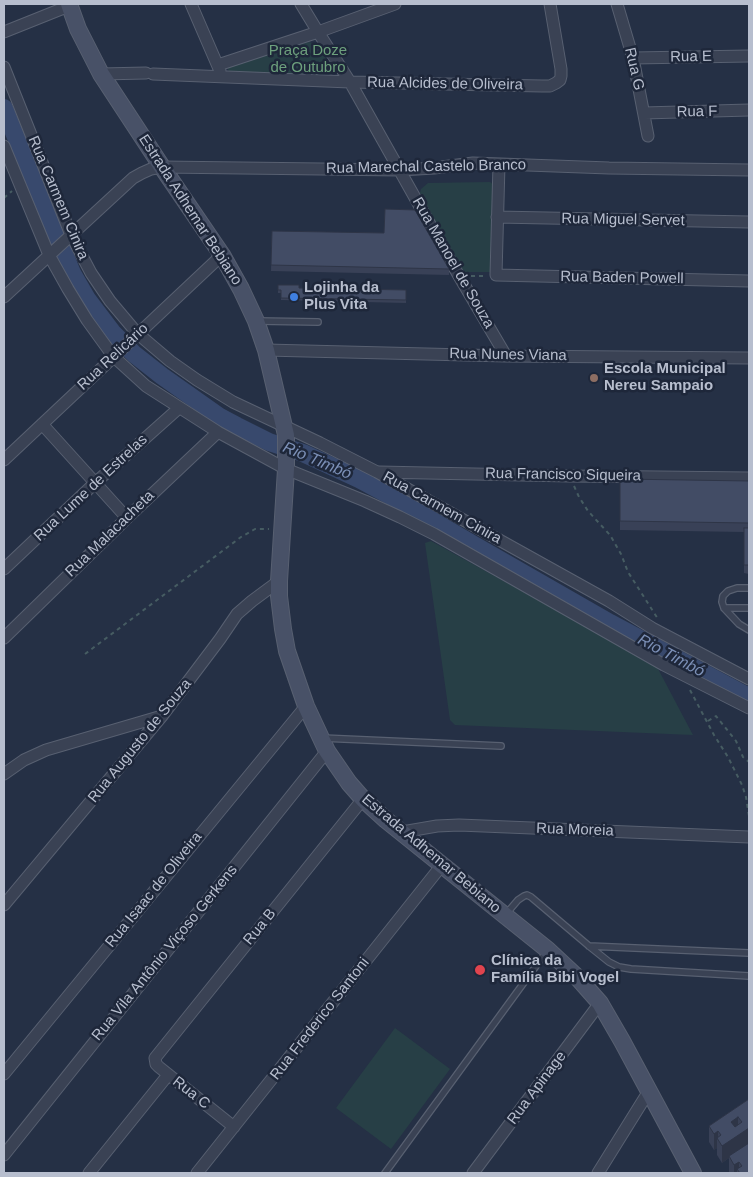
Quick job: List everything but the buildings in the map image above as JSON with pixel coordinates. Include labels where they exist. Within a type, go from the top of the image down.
[{"type":"main road","name":"Estrada Adhemar Bebiano","points":[[69,5],[78,29],[101,74],[222,255],[256,321],[266,350],[286,430],[286,464],[278,582],[283,629],[288,652],[306,706],[324,744],[349,783],[364,799],[442,865],[548,950],[577,977],[600,1003],[693,1173]]},
{"type":"street","points":[[192,4],[222,77]]},
{"type":"street","name":"Rua Manoel de Souza","points":[[301,4],[350,82],[506,356]]},
{"type":"street","points":[[218,65],[395,4]]},
{"type":"street","name":"Rua Alcides de Oliveira","points":[[101,74],[550,86],[560,80],[561,69],[550,4]]},
{"type":"street","name":"Rua G","points":[[617,4],[633,58],[648,136]]},
{"type":"street","points":[[4,32],[69,5]]},
{"type":"street","name":"Rua E","points":[[633,58],[749,56]]},
{"type":"street","name":"Rua Carmem Cinira","points":[[4,67],[69,236],[91,273],[135,336],[196,380],[233,402],[286,430],[377,472],[609,601],[652,628],[749,679]]},
{"type":"street","name":"Rua F","points":[[644,113],[749,110]]},
{"type":"street","name":"Rua Carmem Cinira","points":[[4,146],[68,289],[87,320],[146,386],[218,432],[400,516],[678,673],[749,708]]},
{"type":"street","name":"Rua Marechal Castelo Branco","points":[[4,297],[133,178],[151,169],[162,167],[400,170],[473,163],[610,168],[749,170]]},
{"type":"street","points":[[496,275],[499,164]]},
{"type":"street","points":[[4,166],[17,178]]},
{"type":"street","name":"Rua Miguel Servet","points":[[497,217],[749,222]]},
{"type":"street","name":"Rua Relicário","points":[[4,460],[222,255]]},
{"type":"street","name":"Rua Baden Powell","points":[[496,275],[749,281]]},
{"type":"street","name":"Rua Nunes Viana","points":[[266,350],[506,356],[749,358]]},
{"type":"street","name":"Rua Lume de Estrelas","points":[[4,569],[95,483],[179,408]]},
{"type":"street","points":[[42,424],[127,518]]},
{"type":"street","name":"Rua Malacacheta","points":[[4,638],[218,432]]},
{"type":"street","name":"Rua Francisco Siqueira","points":[[377,472],[749,478]]},
{"type":"street","name":"Rua Augusto de Souza","points":[[4,905],[162,716],[237,614],[278,582]]},
{"type":"street","name":"Rua Isaac de Oliveira","points":[[4,1074],[306,706]]},
{"type":"street","points":[[4,774],[24,760],[46,750],[162,716]]},
{"type":"street","name":"Rua Vila Antônio Viçoso Gerkens","points":[[4,1155],[324,744]]},
{"type":"street","name":"Rua B","points":[[157,1054],[364,799]]},
{"type":"street","name":"Rua Moreia","points":[[402,832],[437,826],[459,825],[749,837]]},
{"type":"street","name":"Rua Frederico Santoni","points":[[197,1173],[442,865]]},
{"type":"street","name":"Rua Apinage","points":[[473,1173],[600,1003]]},
{"type":"street","name":"Rua C","points":[[157,1054],[155,1058],[156,1064],[234,1127]]},
{"type":"street","points":[[89,1173],[168,1075]]},
{"type":"street","points":[[598,1173],[648,1091]]},
{"type":"lane","points":[[256,321],[318,322]]},
{"type":"lane","points":[[749,588],[737,588],[728,592],[722,602],[724,608],[739,624],[749,630]]},
{"type":"lane","points":[[724,608],[749,608]]},
{"type":"lane","points":[[324,744],[501,746]]},
{"type":"lane","points":[[505,915],[518,900],[527,895],[609,962],[619,967],[749,976]]},
{"type":"lane","points":[[589,946],[749,953]]},
{"type":"lane","points":[[385,1173],[548,950]]},
{"type":"path","points":[[459,276],[496,275]]},
{"type":"path","points":[[570,476],[579,497],[588,511],[610,535],[621,554],[628,572],[669,637]]},
{"type":"path","points":[[85,654],[241,537],[255,529],[282,528]]},
{"type":"path","points":[[678,673],[728,757],[742,785],[749,816]]},
{"type":"path","points":[[707,722],[716,716],[736,740],[743,757],[749,762]]},
{"type":"green space","name":"Praça Doze de Outubro","points":[[309,42],[321,49],[330,67],[323,75],[233,73],[227,68],[228,65]]},
{"type":"green space","points":[[490,182],[493,184],[492,272],[465,272],[459,267],[420,193],[421,189],[428,183]]},
{"type":"green space","points":[[431,541],[656,665],[693,735],[455,725],[450,720],[425,543]]},
{"type":"green space","points":[[395,1028],[450,1069],[391,1149],[336,1108]]},
{"type":"waterway","name":"Rio Timbó","points":[[4,108],[72,273],[87,299],[112,332],[134,354],[220,417],[269,442],[303,453],[359,479],[610,623],[749,697]]},
{"type":"place","name":"Lojinha da Plus Vita","points":[[294,297]]},
{"type":"place","name":"Escola Municipal Nereu Sampaio","points":[[594,378]]},
{"type":"place","name":"Clínica da Família Bibi Vogel","points":[[480,970]]}]
